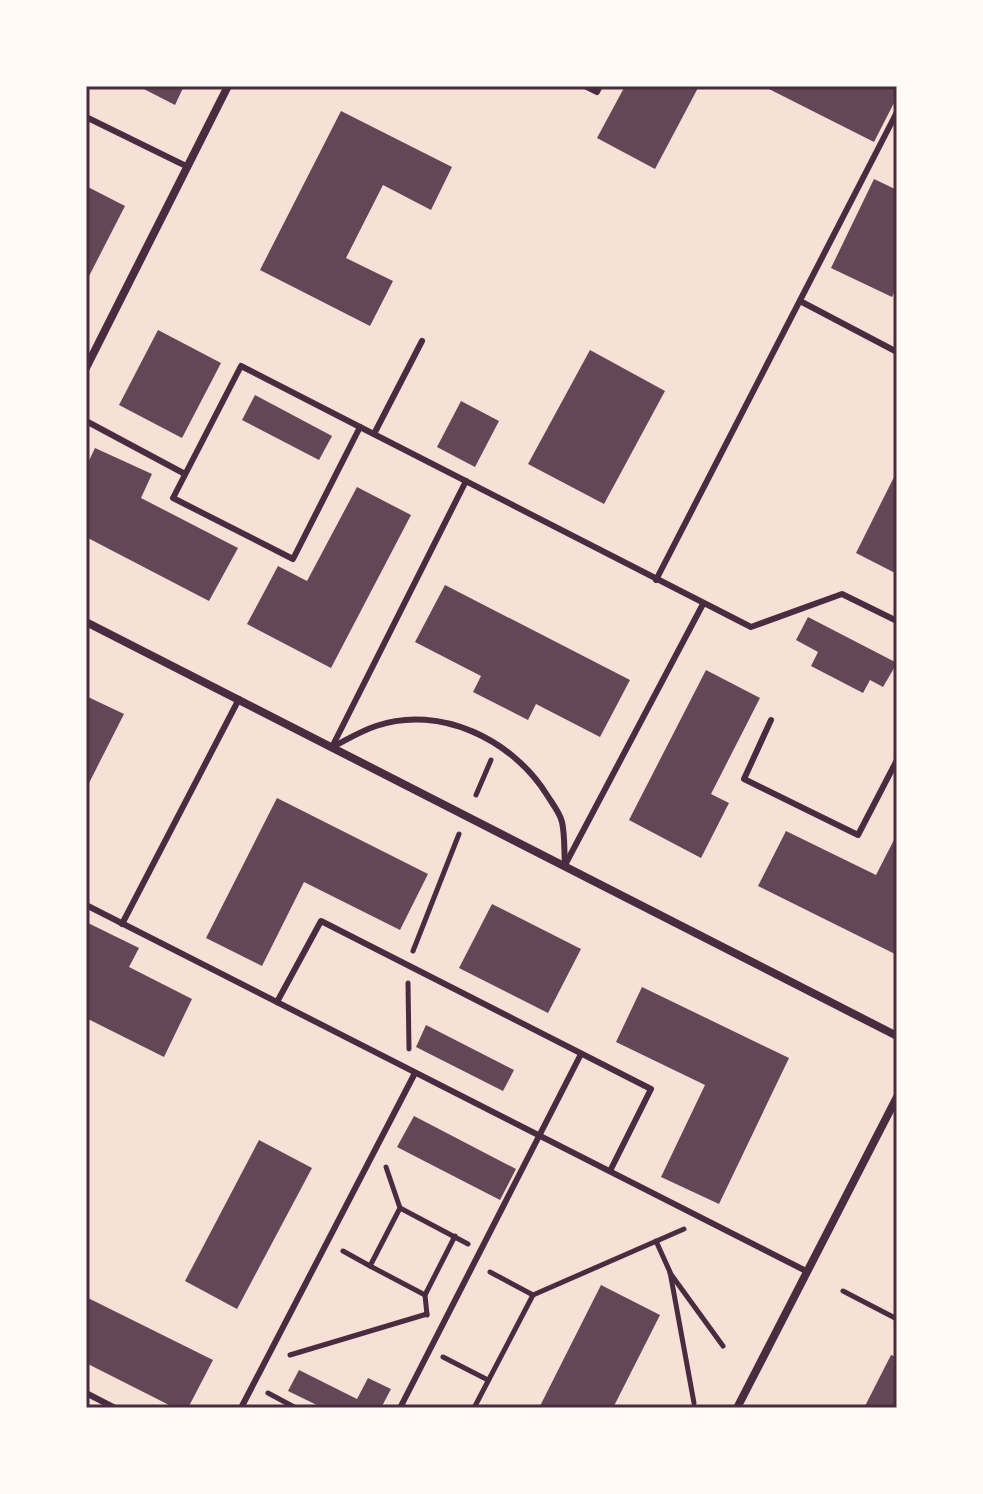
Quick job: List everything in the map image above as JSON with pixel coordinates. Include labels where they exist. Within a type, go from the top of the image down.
[{"type":"street","points":[[86,368],[228,86]]},
{"type":"street","points":[[86,622],[897,1036]]},
{"type":"street","points":[[737,1408],[897,1097]]},
{"type":"lane","points":[[585,86],[597,92],[600,86]]},
{"type":"lane","points":[[656,580],[897,112]]},
{"type":"lane","points":[[86,117],[188,167]]},
{"type":"lane","points":[[800,301],[897,352]]},
{"type":"lane","points":[[374,434],[422,341]]},
{"type":"lane","points":[[360,427],[293,559],[173,498],[241,366],[751,627],[842,594],[897,621]]},
{"type":"lane","points":[[86,421],[185,474]]},
{"type":"lane","points":[[332,747],[466,481]]},
{"type":"lane","points":[[565,865],[703,604]]},
{"type":"lane","points":[[122,924],[239,699]]},
{"type":"lane","points":[[771,720],[744,779],[858,835],[897,760]]},
{"type":"lane","points":[[332,747],[378,725],[412,721],[450,723],[483,735],[512,753],[540,785],[561,819],[565,865]]},
{"type":"lane","points":[[86,905],[806,1271]]},
{"type":"lane","points":[[277,1002],[321,921],[651,1089],[610,1171]]},
{"type":"lane","points":[[400,1408],[581,1054]]},
{"type":"lane","points":[[241,1408],[412,1071]]},
{"type":"lane","points":[[86,1393],[115,1408]]},
{"type":"path","points":[[476,795],[498,745]]},
{"type":"path","points":[[412,1071],[407,965],[461,829]]},
{"type":"path","points":[[327,1242],[425,1295],[455,1236],[400,1208],[378,1143]]},
{"type":"path","points":[[370,1266],[400,1208]]},
{"type":"path","points":[[474,1408],[533,1295],[705,1220]]},
{"type":"path","points":[[656,1241],[670,1272],[723,1346]]},
{"type":"path","points":[[474,1264],[533,1295]]},
{"type":"path","points":[[670,1272],[694,1403]]},
{"type":"path","points":[[843,1291],[897,1319]]},
{"type":"path","points":[[265,1362],[427,1314]]},
{"type":"path","points":[[430,1350],[488,1380]]},
{"type":"path","points":[[253,1385],[296,1408]]},
{"type":"building","points":[[138,86],[184,86],[175,105]]},
{"type":"building","points":[[625,86],[699,86],[655,169],[597,138]]},
{"type":"building","points":[[763,86],[897,86],[897,97],[874,142]]},
{"type":"building","points":[[341,111],[452,167],[431,210],[383,185],[346,258],[393,281],[370,326],[260,270]]},
{"type":"building","points":[[874,179],[897,190],[897,287],[892,297],[831,268]]},
{"type":"building","points":[[86,186],[125,206],[86,282]]},
{"type":"building","points":[[158,330],[221,363],[182,438],[119,405]]},
{"type":"building","points":[[590,350],[665,391],[604,504],[528,464]]},
{"type":"building","points":[[255,395],[332,436],[319,460],[242,420]]},
{"type":"building","points":[[461,401],[499,421],[475,467],[437,447]]},
{"type":"building","points":[[95,448],[152,474],[141,498],[238,548],[209,601],[86,537],[86,467]]},
{"type":"building","points":[[897,471],[897,574],[856,553]]},
{"type":"building","points":[[357,487],[411,515],[331,668],[247,624],[278,566],[307,581]]},
{"type":"building","points":[[445,585],[630,680],[600,737],[536,704],[528,720],[473,692],[481,676],[415,642]]},
{"type":"building","points":[[808,617],[897,663],[883,687],[870,680],[863,693],[811,666],[818,652],[796,640]]},
{"type":"building","points":[[706,670],[760,698],[711,794],[729,803],[701,858],[629,820]]},
{"type":"building","points":[[86,696],[124,714],[86,789]]},
{"type":"building","points":[[277,798],[428,874],[400,930],[304,882],[262,966],[206,938]]},
{"type":"building","points":[[786,831],[876,875],[897,834],[897,955],[758,886]]},
{"type":"building","points":[[492,904],[581,949],[548,1013],[459,968]]},
{"type":"building","points":[[86,922],[139,948],[129,967],[192,999],[164,1057],[86,1018]]},
{"type":"building","points":[[642,987],[789,1058],[719,1204],[661,1177],[705,1085],[616,1042]]},
{"type":"building","points":[[426,1025],[514,1070],[503,1091],[416,1047]]},
{"type":"building","points":[[414,1116],[516,1169],[500,1200],[397,1147]]},
{"type":"building","points":[[259,1140],[312,1168],[237,1309],[185,1281]]},
{"type":"building","points":[[601,1285],[660,1315],[613,1408],[539,1408]]},
{"type":"building","points":[[86,1297],[213,1360],[188,1408],[175,1408],[86,1363]]},
{"type":"building","points":[[891,1355],[897,1357],[897,1408],[864,1408]]},
{"type":"building","points":[[299,1370],[357,1399],[368,1378],[391,1389],[381,1408],[323,1408],[288,1391]]}]
